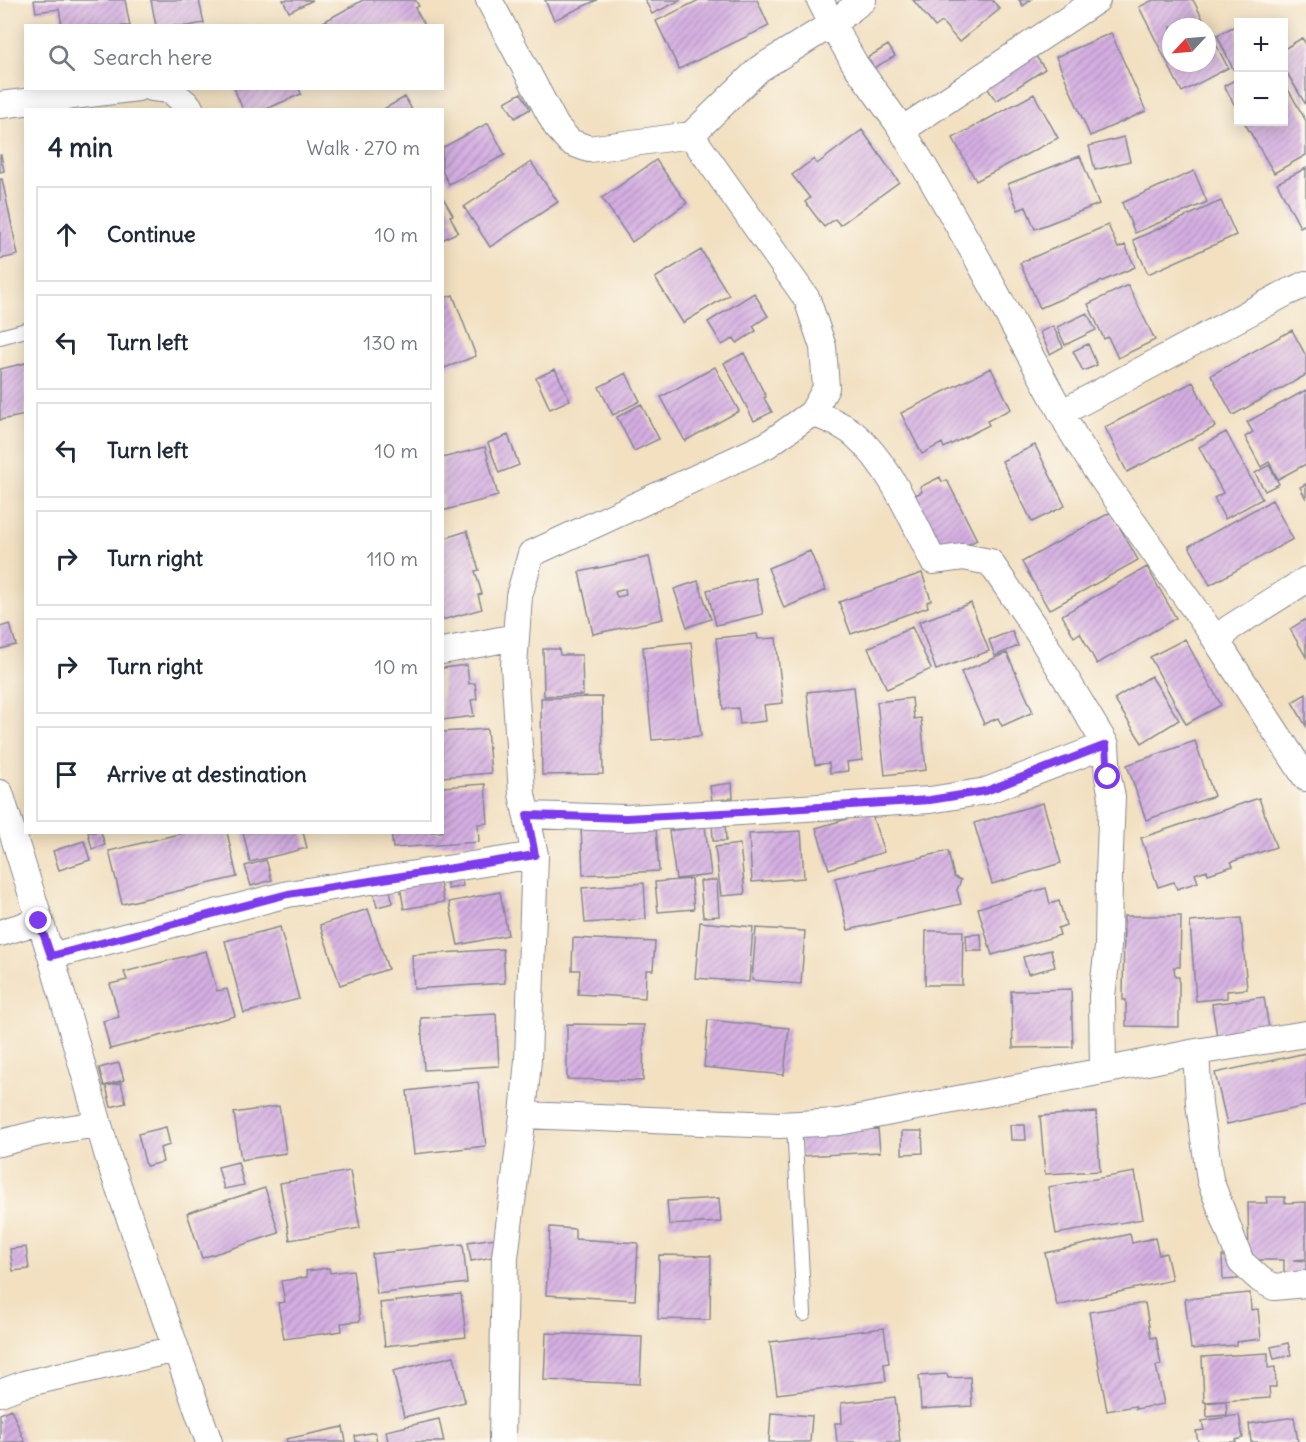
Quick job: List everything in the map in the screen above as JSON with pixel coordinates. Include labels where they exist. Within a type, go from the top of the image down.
[{"type":"street","points":[[489,0],[556,126],[570,142],[589,149],[691,135],[759,69],[832,24],[862,0]]},
{"type":"street","points":[[820,0],[855,64],[897,122],[976,256],[1061,413],[1096,470],[1219,634],[1306,778]]},
{"type":"street","points":[[902,130],[1097,0]]},
{"type":"street","points":[[0,105],[122,90]]},
{"type":"street","points":[[170,90],[190,108]]},
{"type":"street","points":[[502,1442],[505,1257],[528,1060],[535,855],[522,794],[514,666],[519,596],[531,554],[767,445],[812,412],[826,388],[823,347],[807,299],[691,135]]},
{"type":"street","points":[[1061,413],[1306,284]]},
{"type":"street","points":[[812,412],[853,433],[884,466],[933,561],[963,556],[990,561],[1039,634],[1106,745],[1112,797],[1108,947],[1102,996],[1103,1071]]},
{"type":"street","points":[[1219,634],[1306,580]]},
{"type":"street","points":[[444,651],[516,637]]},
{"type":"street","points":[[527,815],[638,817],[930,800],[986,791],[1106,745]]},
{"type":"street","points":[[0,793],[51,956],[109,1160],[209,1442]]},
{"type":"street","points":[[51,956],[288,894],[535,855]]},
{"type":"street","points":[[0,933],[39,921]]},
{"type":"street","points":[[523,1115],[779,1125],[839,1122],[1196,1052],[1306,1034]]},
{"type":"street","points":[[1196,1052],[1199,1104],[1210,1180],[1241,1262],[1261,1280],[1274,1287],[1306,1284]]},
{"type":"street","points":[[0,1143],[40,1133],[98,1124]]},
{"type":"street","points":[[0,1393],[24,1384],[176,1349]]},
{"type":"lane","points":[[0,337],[24,331]]},
{"type":"lane","points":[[794,1124],[804,1314]]},
{"type":"building","points":[[34,0],[125,0],[130,24],[62,24],[59,9],[36,12]]},
{"type":"building","points":[[151,0],[199,0],[204,23],[156,24]]},
{"type":"building","points":[[283,0],[313,0],[289,12]]},
{"type":"building","points":[[363,0],[415,0],[419,6],[415,8],[424,24],[320,24]]},
{"type":"building","points":[[545,0],[597,0],[554,20]]},
{"type":"building","points":[[645,0],[681,0],[652,14]]},
{"type":"building","points":[[699,0],[757,0],[769,26],[679,69],[656,21]]},
{"type":"building","points":[[913,0],[992,0],[1000,9],[959,42],[942,22],[935,27]]},
{"type":"building","points":[[1019,0],[1031,0],[1023,6]]},
{"type":"building","points":[[1153,0],[1193,0],[1202,18],[1162,18],[1162,52],[1139,7]]},
{"type":"building","points":[[1234,26],[1233,69],[1217,35]]},
{"type":"building","points":[[1111,33],[1146,111],[1090,136],[1056,57]]},
{"type":"building","points":[[1302,38],[1306,44],[1306,105],[1288,75],[1288,47]]},
{"type":"building","points":[[888,45],[895,56],[874,68],[867,58]]},
{"type":"building","points":[[1216,45],[1228,68],[1182,92],[1172,72],[1216,72]]},
{"type":"building","points":[[1032,51],[1045,69],[996,101],[984,83]]},
{"type":"building","points":[[1234,80],[1234,104],[1224,86]]},
{"type":"building","points":[[1288,89],[1306,121],[1306,155],[1274,173],[1246,126],[1288,126]]},
{"type":"building","points":[[235,90],[300,90],[301,94],[269,108],[242,108]]},
{"type":"building","points":[[521,93],[530,109],[515,118],[505,102]]},
{"type":"building","points":[[1034,94],[1058,138],[976,181],[953,138]]},
{"type":"building","points":[[405,97],[411,108],[386,108]]},
{"type":"building","points":[[488,123],[505,155],[449,184],[444,175],[444,147]]},
{"type":"building","points":[[862,130],[899,182],[840,225],[835,219],[824,227],[805,202],[810,198],[792,175],[814,159],[817,164]]},
{"type":"building","points":[[1124,137],[1130,161],[1095,170],[1089,146]]},
{"type":"building","points":[[0,155],[4,171],[0,172]]},
{"type":"building","points":[[1080,156],[1099,204],[1035,229],[1026,207],[1018,210],[1008,184]]},
{"type":"building","points":[[656,160],[687,203],[632,242],[602,198]]},
{"type":"building","points":[[531,162],[558,202],[490,247],[464,207]]},
{"type":"building","points":[[1306,168],[1306,224],[1300,227],[1277,183]]},
{"type":"building","points":[[1194,171],[1207,202],[1135,233],[1122,203]]},
{"type":"building","points":[[0,179],[2,179],[18,255],[0,259]]},
{"type":"building","points":[[444,199],[453,215],[450,216],[458,232],[444,239]]},
{"type":"building","points":[[1221,201],[1236,235],[1148,274],[1133,240]]},
{"type":"building","points":[[1108,225],[1118,248],[1125,245],[1135,267],[1040,308],[1020,263]]},
{"type":"building","points":[[701,250],[729,295],[683,323],[655,278]]},
{"type":"building","points":[[1128,285],[1155,340],[1118,358],[1108,337],[1104,339],[1088,304]]},
{"type":"building","points":[[754,293],[768,316],[753,326],[756,331],[737,343],[734,338],[722,345],[708,322]]},
{"type":"building","points":[[453,295],[476,356],[444,368],[444,298]]},
{"type":"building","points":[[1087,313],[1096,330],[1065,345],[1057,327]]},
{"type":"building","points":[[1053,326],[1063,347],[1050,354],[1040,332]]},
{"type":"building","points":[[1292,330],[1306,356],[1306,375],[1233,415],[1211,375]]},
{"type":"building","points":[[1088,344],[1097,365],[1083,371],[1073,351]]},
{"type":"building","points":[[744,353],[772,412],[754,421],[724,363]]},
{"type":"building","points":[[24,363],[24,415],[0,420],[0,369]]},
{"type":"building","points":[[715,367],[739,411],[685,441],[661,397]]},
{"type":"building","points":[[991,368],[1011,409],[987,421],[989,425],[944,448],[942,443],[922,454],[901,413]]},
{"type":"building","points":[[555,369],[570,400],[550,409],[536,378]]},
{"type":"building","points":[[626,373],[640,401],[613,415],[599,387]]},
{"type":"building","points":[[1193,382],[1215,427],[1127,472],[1105,427]]},
{"type":"building","points":[[1306,390],[1306,464],[1278,479],[1269,462],[1261,467],[1245,437],[1253,432],[1247,422]]},
{"type":"building","points":[[641,404],[659,439],[634,451],[617,417]]},
{"type":"building","points":[[1226,432],[1262,499],[1225,519],[1214,498],[1223,493],[1199,447]]},
{"type":"building","points":[[508,435],[519,465],[499,473],[488,443]]},
{"type":"building","points":[[1035,445],[1065,506],[1032,522],[1002,461]]},
{"type":"building","points":[[485,447],[498,496],[444,510],[444,457]]},
{"type":"building","points":[[1269,465],[1279,484],[1265,491],[1255,473]]},
{"type":"building","points":[[940,477],[942,482],[947,480],[977,540],[945,556],[915,495],[922,492],[920,487]]},
{"type":"building","points":[[1306,484],[1306,499],[1300,487]]},
{"type":"building","points":[[1272,500],[1293,539],[1210,585],[1189,546]]},
{"type":"building","points":[[1111,512],[1138,560],[1049,610],[1022,562]]},
{"type":"building","points":[[467,531],[479,570],[475,571],[482,594],[478,595],[482,609],[444,619],[444,538]]},
{"type":"building","points":[[810,551],[826,590],[784,608],[768,568]]},
{"type":"building","points":[[649,557],[663,619],[593,634],[579,572]],"holes":[[[625,589],[626,595],[617,597],[615,592]]]},
{"type":"building","points":[[1147,567],[1176,618],[1097,664],[1080,633],[1074,637],[1062,615]]},
{"type":"building","points":[[922,573],[931,600],[927,602],[928,607],[851,634],[839,602]]},
{"type":"building","points":[[755,578],[763,614],[716,625],[707,590]]},
{"type":"building","points":[[698,581],[711,619],[687,627],[674,589]]},
{"type":"building","points":[[971,603],[989,651],[936,670],[919,622]]},
{"type":"building","points":[[1306,619],[1306,657],[1290,629]]},
{"type":"building","points":[[10,624],[16,645],[0,649],[0,627]]},
{"type":"building","points":[[912,627],[931,669],[887,689],[868,648]]},
{"type":"building","points":[[1012,631],[1018,646],[995,656],[989,640]]},
{"type":"building","points":[[757,634],[758,639],[776,638],[783,703],[764,705],[766,721],[740,724],[738,708],[723,709],[716,638]]},
{"type":"building","points":[[1185,639],[1221,705],[1186,724],[1150,657]]},
{"type":"building","points":[[691,642],[701,736],[652,740],[643,647]]},
{"type":"building","points":[[543,649],[559,649],[560,655],[582,655],[583,695],[544,696]]},
{"type":"building","points":[[1007,653],[1033,712],[1002,726],[998,718],[984,724],[961,672]]},
{"type":"building","points":[[467,665],[469,684],[475,683],[477,699],[471,700],[474,716],[444,720],[444,668]]},
{"type":"building","points":[[1151,676],[1179,720],[1142,743],[1114,699]]},
{"type":"building","points":[[854,687],[862,760],[847,762],[848,771],[830,773],[829,763],[815,765],[807,692]]},
{"type":"building","points":[[1306,694],[1306,726],[1292,702]]},
{"type":"building","points":[[602,697],[603,774],[542,775],[541,698]]},
{"type":"building","points":[[912,698],[914,719],[921,718],[926,770],[885,775],[877,702]]},
{"type":"building","points":[[487,729],[491,773],[444,777],[444,732]]},
{"type":"building","points":[[1195,741],[1214,796],[1146,820],[1127,765]]},
{"type":"building","points":[[732,783],[733,798],[712,801],[710,786]]},
{"type":"building","points":[[485,784],[488,823],[478,824],[479,842],[393,848],[391,834],[444,834],[444,787]]},
{"type":"building","points":[[1259,798],[1276,847],[1231,862],[1233,866],[1208,874],[1207,870],[1195,874],[1198,882],[1177,889],[1174,882],[1158,887],[1141,838]]},
{"type":"building","points":[[1043,803],[1061,863],[992,884],[974,823]]},
{"type":"building","points":[[871,812],[884,852],[829,869],[816,828]]},
{"type":"building","points":[[712,822],[725,822],[726,841],[713,841]]},
{"type":"building","points":[[581,826],[656,828],[659,871],[583,875]]},
{"type":"building","points":[[705,826],[711,875],[676,879],[669,831]]},
{"type":"building","points":[[801,831],[804,878],[752,882],[749,834]]},
{"type":"building","points":[[88,834],[102,834],[105,845],[92,849]]},
{"type":"building","points":[[179,834],[227,834],[237,877],[122,904],[109,851]]},
{"type":"building","points":[[243,834],[304,834],[307,848],[250,862]]},
{"type":"building","points":[[84,841],[90,860],[59,870],[53,851]]},
{"type":"building","points":[[740,844],[745,894],[721,896],[715,847]]},
{"type":"building","points":[[948,851],[954,877],[961,880],[957,890],[961,904],[848,930],[835,878]]},
{"type":"building","points":[[266,860],[272,880],[251,886],[245,866]]},
{"type":"building","points":[[460,873],[463,886],[448,889],[445,876]]},
{"type":"building","points":[[439,878],[444,902],[404,909],[400,886]]},
{"type":"building","points":[[691,879],[694,909],[658,912],[655,882]]},
{"type":"building","points":[[717,880],[719,916],[703,917],[700,881]]},
{"type":"building","points":[[388,883],[393,903],[377,907],[372,887]]},
{"type":"building","points":[[644,883],[646,919],[585,923],[582,888]]},
{"type":"building","points":[[1046,888],[1050,904],[1059,901],[1066,925],[1058,928],[1060,935],[992,955],[978,908]]},
{"type":"building","points":[[500,892],[508,935],[458,945],[449,902]]},
{"type":"building","points":[[368,909],[388,969],[340,985],[320,925]]},
{"type":"building","points":[[1124,916],[1181,916],[1180,967],[1174,967],[1175,977],[1179,977],[1179,1027],[1126,1026],[1126,1000],[1123,1000]]},
{"type":"building","points":[[1241,918],[1247,989],[1227,991],[1227,998],[1196,1001],[1190,922]]},
{"type":"building","points":[[700,922],[753,927],[749,982],[695,978]]},
{"type":"building","points":[[280,927],[299,999],[244,1013],[225,941]]},
{"type":"building","points":[[756,928],[805,931],[801,984],[752,980]]},
{"type":"building","points":[[926,931],[963,931],[962,985],[925,985]]},
{"type":"building","points":[[981,934],[982,951],[967,951],[966,935]]},
{"type":"building","points":[[573,938],[655,942],[653,970],[646,970],[645,998],[578,994],[580,970],[572,970]]},
{"type":"building","points":[[503,949],[505,983],[414,989],[412,955]]},
{"type":"building","points":[[1051,950],[1055,967],[1028,974],[1023,957]]},
{"type":"building","points":[[206,951],[217,991],[227,989],[235,1016],[110,1049],[103,1021],[119,1017],[110,984],[127,980],[124,972]]},
{"type":"building","points":[[1071,989],[1073,1047],[1013,1048],[1011,991]]},
{"type":"building","points":[[1264,997],[1269,1029],[1217,1037],[1212,1004]]},
{"type":"building","points":[[496,1014],[499,1066],[424,1070],[421,1018]]},
{"type":"building","points":[[708,1020],[789,1028],[784,1075],[704,1067]]},
{"type":"building","points":[[567,1024],[644,1025],[643,1081],[567,1079]]},
{"type":"building","points":[[1306,1053],[1306,1106],[1227,1124],[1215,1073]]},
{"type":"building","points":[[119,1063],[124,1080],[104,1086],[99,1068]]},
{"type":"building","points":[[478,1082],[486,1146],[414,1154],[407,1091]]},
{"type":"building","points":[[121,1083],[126,1103],[111,1107],[106,1086]]},
{"type":"building","points":[[279,1106],[286,1153],[241,1160],[234,1113]]},
{"type":"building","points":[[1096,1112],[1100,1171],[1045,1174],[1040,1116]]},
{"type":"building","points":[[1010,1125],[1025,1125],[1026,1140],[1011,1140]]},
{"type":"building","points":[[166,1127],[170,1145],[160,1148],[163,1162],[146,1166],[138,1134]]},
{"type":"building","points":[[878,1129],[880,1152],[801,1156],[800,1132]]},
{"type":"building","points":[[902,1131],[922,1131],[923,1153],[902,1154]]},
{"type":"building","points":[[238,1162],[244,1185],[224,1189],[218,1167]]},
{"type":"building","points":[[350,1171],[360,1228],[290,1240],[280,1183]]},
{"type":"building","points":[[1135,1172],[1143,1219],[1056,1234],[1048,1187]]},
{"type":"building","points":[[265,1188],[279,1233],[202,1258],[187,1213]]},
{"type":"building","points":[[1266,1197],[1285,1197],[1285,1203],[1306,1202],[1306,1259],[1293,1260],[1306,1261],[1306,1274],[1284,1273],[1284,1260],[1249,1260],[1248,1203],[1267,1203]]},
{"type":"building","points":[[719,1198],[721,1222],[669,1225],[667,1201]]},
{"type":"building","points":[[550,1227],[575,1229],[575,1239],[638,1243],[635,1300],[546,1295]]},
{"type":"building","points":[[1130,1234],[1132,1243],[1155,1238],[1159,1255],[1166,1253],[1172,1280],[1057,1306],[1045,1253]]},
{"type":"building","points":[[495,1238],[498,1256],[471,1261],[468,1242]]},
{"type":"building","points":[[463,1244],[467,1283],[377,1294],[372,1254]]},
{"type":"building","points":[[26,1247],[29,1269],[13,1271],[10,1249]]},
{"type":"building","points":[[659,1255],[711,1256],[710,1320],[658,1319]]},
{"type":"building","points":[[1222,1256],[1237,1256],[1238,1279],[1223,1280]]},
{"type":"building","points":[[329,1268],[330,1273],[353,1270],[360,1321],[341,1323],[342,1331],[284,1339],[278,1303],[285,1302],[281,1281],[307,1277],[306,1271]]},
{"type":"building","points":[[1250,1293],[1251,1310],[1258,1309],[1261,1339],[1236,1342],[1236,1345],[1191,1349],[1185,1299]]},
{"type":"building","points":[[461,1294],[466,1337],[385,1346],[380,1303]]},
{"type":"building","points":[[1145,1303],[1151,1338],[1156,1337],[1161,1365],[1156,1366],[1164,1404],[1107,1411],[1089,1312]]},
{"type":"building","points":[[884,1328],[889,1363],[884,1364],[886,1381],[777,1394],[770,1342]]},
{"type":"building","points":[[546,1333],[642,1337],[640,1384],[544,1380]]},
{"type":"building","points":[[1288,1343],[1291,1355],[1274,1359],[1271,1347]]},
{"type":"building","points":[[1268,1353],[1268,1368],[1275,1367],[1276,1387],[1269,1387],[1270,1398],[1204,1402],[1202,1357]]},
{"type":"building","points":[[454,1356],[465,1402],[404,1417],[393,1371]]},
{"type":"building","points":[[947,1374],[948,1378],[970,1377],[972,1406],[921,1409],[919,1376]]},
{"type":"building","points":[[895,1397],[900,1442],[837,1442],[835,1423],[842,1423],[841,1403]]},
{"type":"building","points":[[1226,1401],[1227,1415],[1207,1417],[1206,1403]]},
{"type":"building","points":[[11,1409],[25,1442],[0,1442],[0,1414]]},
{"type":"building","points":[[771,1413],[812,1416],[810,1442],[769,1442]]},
{"type":"building","points":[[1239,1415],[1243,1438],[1235,1440],[1236,1442],[1198,1442],[1196,1431],[1204,1430],[1202,1421]]},
{"type":"building","points":[[1294,1417],[1298,1442],[1251,1442],[1249,1424]]},
{"type":"building","points":[[439,1419],[444,1442],[388,1442],[386,1431]]},
{"type":"building","points":[[343,1427],[346,1442],[287,1442],[286,1439]]},
{"type":"building","points":[[375,1432],[377,1442],[356,1442],[355,1436]]},
{"type":"route","points":[[39,921],[51,956],[288,894],[535,855],[527,815],[626,818],[930,800],[986,791],[1106,745],[1108,777]]}]
